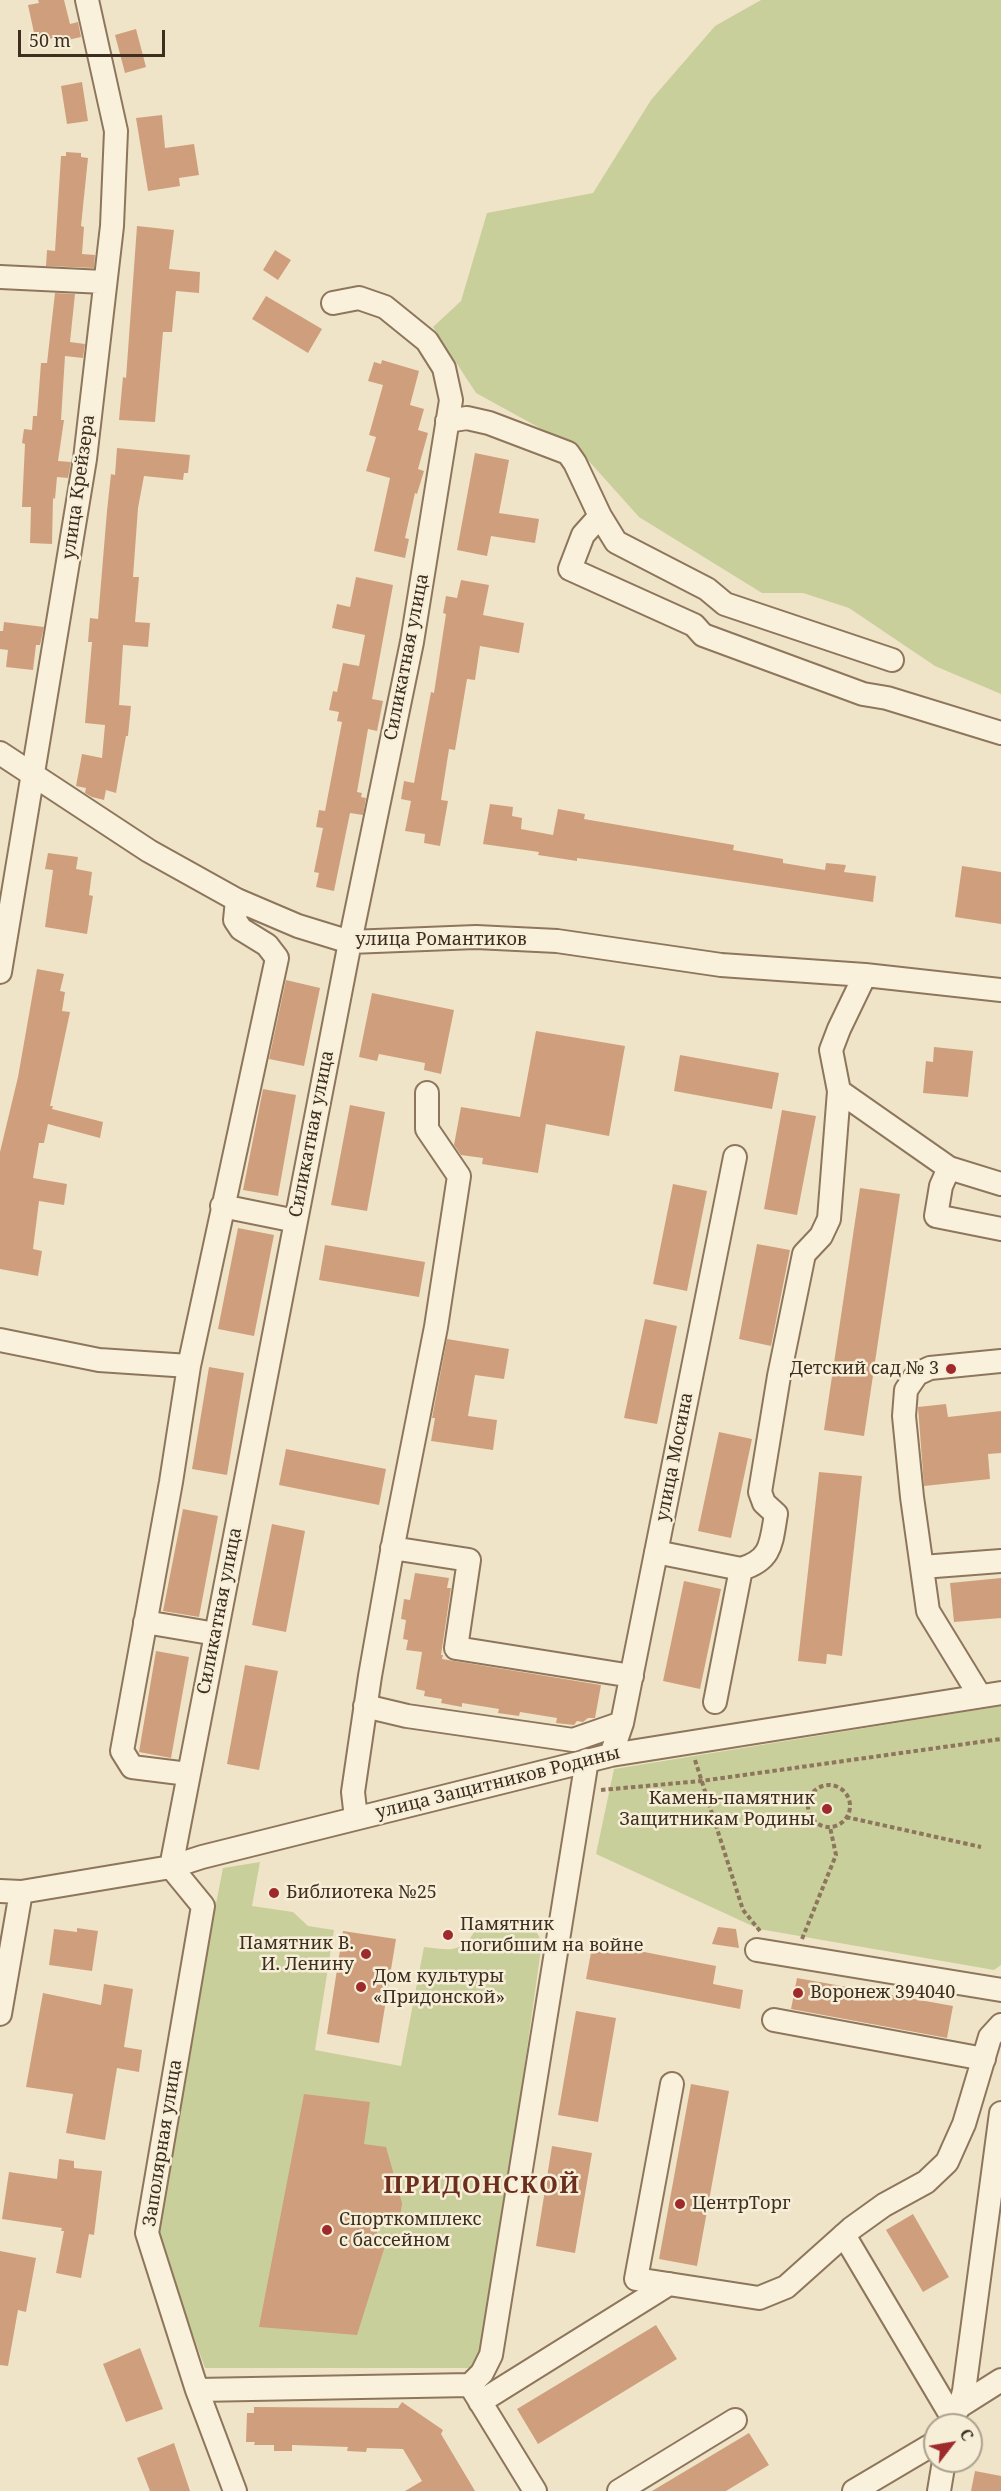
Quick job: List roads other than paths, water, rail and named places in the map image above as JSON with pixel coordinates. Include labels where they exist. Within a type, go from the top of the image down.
[{"type":"street","name":"улица Крейзера","points":[[0,972],[85,459],[112,226],[117,131],[87,0]]},
{"type":"street","points":[[0,277],[104,282]]},
{"type":"street","points":[[333,303],[359,298],[385,307],[428,341],[444,368],[449,411],[489,423],[568,453],[616,542],[707,589],[725,603],[892,660]]},
{"type":"street","name":"Силикатная улица","points":[[171,1867],[350,942],[412,642],[449,411]]},
{"type":"street","points":[[600,516],[583,535],[570,568],[694,625],[703,635],[863,694],[887,698],[1001,733]]},
{"type":"street","name":"улица Романтиков","points":[[0,753],[149,851],[237,900],[298,926],[350,942],[476,937],[557,941],[721,965],[865,975],[1001,990]]},
{"type":"street","points":[[189,1774],[132,1767],[122,1751],[189,1366],[277,958],[267,945],[241,929],[235,920],[237,900]]},
{"type":"street","points":[[656,1552],[741,1569],[755,1565],[770,1550],[776,1514],[764,1503],[760,1492],[779,1376],[804,1254],[821,1236],[829,1219],[839,1091],[831,1050],[865,975]]},
{"type":"street","points":[[839,1091],[949,1168],[1001,1184]]},
{"type":"street","points":[[356,1818],[353,1791],[365,1706],[392,1548],[436,1327],[459,1176],[427,1129],[427,1093]]},
{"type":"street","name":"улица Мосина","points":[[611,1755],[622,1724],[632,1676],[735,1157]]},
{"type":"street","points":[[949,1168],[940,1186],[936,1216],[1001,1229]]},
{"type":"street","points":[[222,1206],[296,1221]]},
{"type":"street","points":[[0,1341],[99,1360],[189,1366]]},
{"type":"street","points":[[990,1694],[928,1611],[904,1416],[906,1390],[917,1374],[930,1368],[1001,1361]]},
{"type":"street","points":[[392,1548],[469,1560],[456,1648],[632,1676]]},
{"type":"street","points":[[922,1567],[1001,1561]]},
{"type":"street","points":[[715,1702],[741,1569]]},
{"type":"street","points":[[145,1622],[216,1634]]},
{"type":"street","name":"улица Защитников Родины","points":[[11,1892],[171,1867],[202,1857],[611,1755],[990,1694]]},
{"type":"street","points":[[365,1706],[407,1716],[573,1740],[622,1724]]},
{"type":"street","points":[[475,2394],[491,2355],[587,1760]]},
{"type":"street","name":"Заполярная улица","points":[[171,1867],[203,1906],[147,2233],[197,2390],[235,2491]]},
{"type":"street","points":[[0,2014],[11,1892]]},
{"type":"street","points":[[777,1953],[1001,1990]]},
{"type":"street","points":[[774,2020],[984,2059]]},
{"type":"street","points":[[672,2084],[636,2279],[759,2298],[786,2287],[844,2235],[884,2205],[926,2181],[947,2162],[964,2124],[990,2037],[1001,2025]]},
{"type":"street","points":[[955,2413],[966,2379],[1001,2113]]},
{"type":"street","points":[[844,2235],[952,2413]]},
{"type":"street","points":[[197,2390],[475,2394],[669,2284]]},
{"type":"street","points":[[958,2413],[1001,2380]]},
{"type":"street","points":[[475,2394],[535,2491]]},
{"type":"street","points":[[619,2491],[735,2420]]},
{"type":"street","points":[[854,2491],[923,2450]]},
{"type":"street","points":[[939,2491],[942,2473]]},
{"type":"place","name":"Детский сад № 3","points":[[951,1369]]},
{"type":"place","name":"Камень-памятник Защитникам Родины","points":[[827,1809]]},
{"type":"place","name":"Библиотека №25","points":[[274,1893]]},
{"type":"place","name":"Памятник погибшим на войне","points":[[448,1935]]},
{"type":"place","name":"Памятник В. И. Ленину","points":[[366,1954]]},
{"type":"place","name":"Дом культуры «Придонской»","points":[[361,1987]]},
{"type":"place","name":"Воронеж 394040","points":[[798,1993]]},
{"type":"place","name":"ЦентрТорг","points":[[680,2204]]},
{"type":"place","name":"Спорткомплекс с бассейном","points":[[327,2230]]},
{"type":"district","name":"ПРИДОНСКОЙ","points":[[482,2186]]}]
